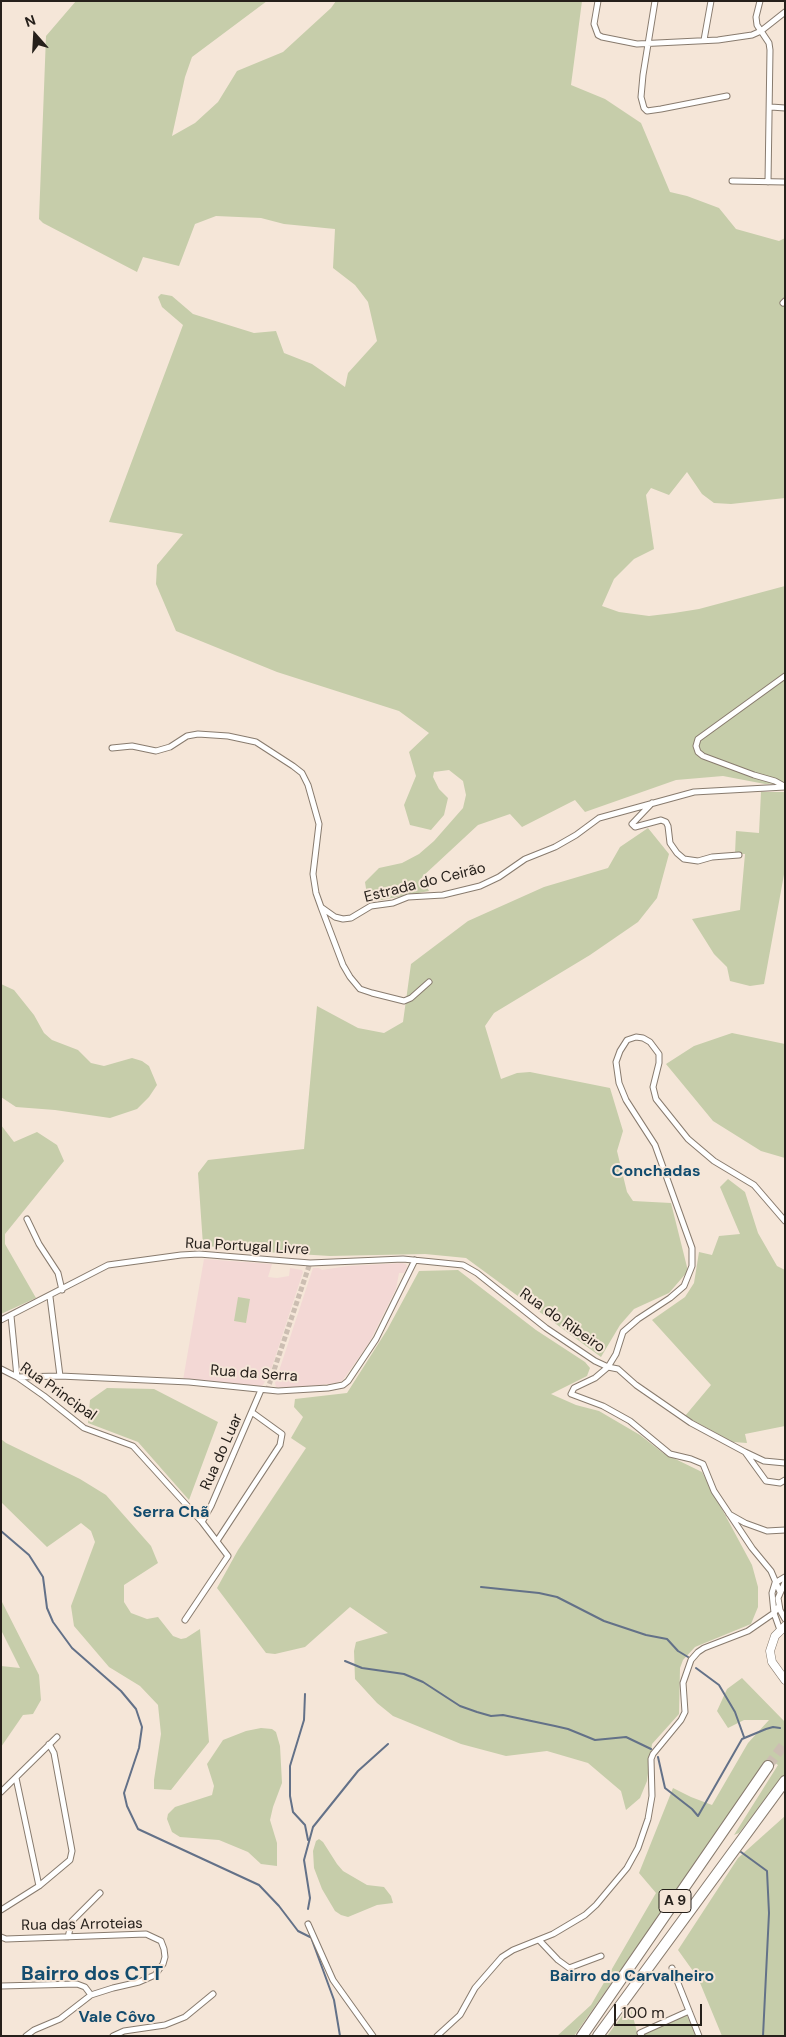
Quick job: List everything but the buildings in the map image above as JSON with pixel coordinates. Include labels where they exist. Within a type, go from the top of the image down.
[{"type":"highway","name":"A 9","points":[[582,2036],[768,1766]]},
{"type":"highway","name":"A 9","points":[[598,2036],[785,1781]]},
{"type":"main road","points":[[783,1625],[773,1640],[770,1651],[772,1662],[785,1680]]},
{"type":"street","points":[[598,1],[594,24],[598,35],[602,38],[637,44],[743,37],[761,31],[785,12]]},
{"type":"street","points":[[655,1],[642,97],[644,108],[647,111],[727,96]]},
{"type":"street","points":[[704,40],[712,1]]},
{"type":"street","points":[[760,1],[756,17],[757,24],[769,43],[770,50],[768,182]]},
{"type":"street","points":[[770,107],[785,108]]},
{"type":"street","points":[[732,181],[785,182]]},
{"type":"street","points":[[785,676],[698,739],[696,746],[698,752],[703,756],[754,775],[775,780],[785,787]]},
{"type":"street","points":[[112,748],[132,746],[156,750],[170,747],[188,736],[198,734],[228,736],[256,742],[293,766],[302,774],[308,785],[319,824],[313,874],[316,893],[343,965],[350,977],[360,989],[372,994],[404,1001],[411,998],[429,982]]},
{"type":"street","name":"Estrada do Ceirão","points":[[321,907],[335,917],[351,918],[371,906],[393,903],[408,897],[443,895],[480,886],[499,877],[525,859],[555,847],[576,835],[599,818],[694,792],[785,787]]},
{"type":"street","points":[[652,803],[632,824],[635,827],[662,820],[666,822],[670,843],[684,859],[698,861],[712,857],[739,855]]},
{"type":"street","points":[[785,1221],[754,1185],[714,1161],[688,1140],[656,1099],[652,1087],[659,1063],[658,1054],[650,1042],[643,1038],[636,1037],[627,1040],[616,1062],[619,1083],[626,1100],[655,1145],[692,1248],[692,1266],[689,1278],[684,1286],[623,1332],[616,1354],[608,1367],[618,1368],[636,1385],[691,1423],[764,1461],[785,1463]]},
{"type":"street","points":[[27,1219],[39,1244],[58,1273],[62,1290]]},
{"type":"street","name":"Rua Portugal Livre","points":[[1,1320],[50,1297],[108,1265],[199,1254],[310,1263],[415,1260]]},
{"type":"street","name":"Rua do Ribeiro","points":[[415,1260],[467,1266],[546,1328],[595,1361],[608,1367],[595,1378],[574,1388],[571,1394],[603,1406],[630,1421],[670,1454],[703,1464],[714,1491],[752,1548],[772,1571],[780,1592]]},
{"type":"street","name":"Rua da Serra","points":[[17,1377],[60,1376],[189,1382],[264,1391],[312,1390],[337,1387],[346,1383],[376,1339],[415,1260]]},
{"type":"street","points":[[50,1297],[60,1376]]},
{"type":"street","points":[[11,1316],[17,1377]]},
{"type":"street","name":"Rua Principal","points":[[1,1369],[17,1377],[44,1396],[84,1428],[133,1446],[202,1522],[228,1556],[185,1620]]},
{"type":"street","name":"Rua do Luar","points":[[202,1522],[212,1506],[264,1391]]},
{"type":"street","points":[[217,1541],[280,1445],[282,1434],[253,1413]]},
{"type":"street","points":[[745,1452],[766,1481],[780,1483],[785,1480]]},
{"type":"street","points":[[728,1514],[759,1529],[772,1532],[785,1530]]},
{"type":"street","points":[[783,1625],[774,1613],[772,1593],[776,1582],[785,1577]]},
{"type":"street","points":[[783,1625],[779,1606],[780,1592],[785,1582]]},
{"type":"street","points":[[438,2036],[460,2015],[475,1988],[502,1957],[570,1925],[596,1904],[634,1858],[644,1835],[652,1796],[651,1759],[685,1712],[683,1684],[691,1660],[698,1652],[738,1636],[774,1613],[779,1606]]},
{"type":"street","points":[[1,1792],[57,1737]]},
{"type":"street","points":[[1,1910],[39,1886],[70,1860],[72,1851],[54,1753],[49,1744]]},
{"type":"street","points":[[16,1778],[39,1886]]},
{"type":"street","points":[[68,1937],[72,1921],[100,1893]]},
{"type":"street","points":[[308,1924],[333,1980],[373,2036]]},
{"type":"street","name":"Rua das Arroteias","points":[[1,1937],[6,1939],[146,1934],[161,1942],[165,1957],[160,1970],[155,1974],[139,1982],[91,1995],[60,2019],[34,2030],[26,2036]]},
{"type":"street","points":[[539,1940],[558,1960],[569,1968],[601,1956]]},
{"type":"street","points":[[672,1968],[699,2036]]},
{"type":"street","points":[[1,1986],[77,1984],[85,1987],[91,1995]]},
{"type":"street","points":[[113,2036],[124,2032],[166,2025],[178,2020],[185,2017],[213,1994]]},
{"type":"street","points":[[641,2034],[689,2011]]},
{"type":"shaded area","points":[[204,1259],[272,1264],[268,1277],[289,1276],[290,1268],[302,1270],[303,1272],[271,1370],[263,1385],[259,1387],[183,1380]]},
{"type":"shaded area","points":[[406,1264],[407,1267],[404,1273],[399,1273],[396,1289],[369,1343],[343,1380],[336,1383],[295,1388],[276,1387],[275,1383],[313,1268],[322,1270],[348,1266]]},
{"type":"green space","points":[[76,1],[267,1],[192,57],[185,77],[172,136],[195,123],[218,102],[237,71],[283,52],[331,8],[336,1],[582,1],[571,85],[605,99],[641,123],[670,192],[719,208],[736,229],[779,241],[785,238],[785,498],[731,504],[714,503],[702,494],[687,472],[669,495],[651,488],[646,495],[654,549],[634,559],[614,579],[602,606],[619,612],[649,616],[699,609],[785,586],[785,783],[765,784],[723,776],[676,780],[585,812],[575,800],[522,827],[510,814],[478,825],[422,877],[429,891],[376,901],[367,895],[365,882],[379,868],[402,863],[419,854],[434,841],[463,808],[466,795],[463,781],[449,770],[434,772],[433,777],[439,789],[448,798],[444,815],[431,830],[410,825],[404,805],[416,776],[409,752],[429,733],[399,711],[277,672],[176,631],[156,584],[157,565],[183,534],[109,522],[183,325],[162,307],[158,297],[161,294],[172,296],[193,314],[254,333],[276,331],[284,353],[312,364],[345,387],[348,373],[377,341],[368,302],[355,285],[333,268],[335,229],[284,224],[261,218],[216,216],[195,224],[179,266],[143,257],[137,272],[43,223],[39,219],[46,36]]},
{"type":"green space","points":[[761,792],[785,792],[785,869],[764,984],[750,986],[730,981],[727,967],[714,954],[692,919],[740,910],[745,854],[735,854],[736,831],[759,833]]},
{"type":"green space","points":[[648,828],[669,854],[657,898],[638,922],[590,955],[494,1013],[485,1026],[501,1079],[517,1073],[530,1072],[610,1088],[623,1131],[617,1151],[627,1192],[633,1201],[671,1203],[688,1271],[669,1293],[634,1309],[620,1325],[601,1357],[466,1258],[425,1254],[330,1256],[233,1250],[203,1245],[198,1173],[208,1160],[304,1149],[317,1006],[358,1028],[384,1033],[403,1022],[411,964],[468,921],[544,887],[608,868],[620,847]]},
{"type":"green space","points":[[1,984],[14,990],[34,1015],[44,1033],[52,1040],[78,1050],[91,1063],[104,1066],[132,1058],[142,1061],[149,1066],[157,1085],[149,1097],[137,1109],[110,1118],[55,1110],[16,1107],[1,1097]]},
{"type":"green space","points":[[732,1033],[785,1044],[785,1158],[761,1151],[713,1121],[666,1064],[694,1046]]},
{"type":"green space","points":[[1,1125],[14,1142],[37,1132],[57,1145],[64,1161],[5,1234],[5,1244],[36,1298],[1,1314]]},
{"type":"green space","points":[[728,1179],[745,1192],[758,1233],[777,1266],[785,1270],[785,1426],[745,1434],[747,1443],[733,1442],[685,1416],[711,1385],[652,1320],[685,1297],[694,1283],[699,1252],[712,1255],[719,1236],[740,1234],[720,1187]]},
{"type":"green space","points":[[458,1270],[536,1330],[585,1362],[590,1368],[587,1376],[551,1394],[576,1405],[599,1411],[640,1435],[663,1453],[702,1472],[752,1565],[758,1587],[758,1607],[751,1624],[695,1647],[683,1660],[680,1668],[679,1714],[652,1744],[647,1781],[640,1798],[626,1810],[621,1791],[588,1763],[547,1751],[506,1756],[461,1744],[393,1716],[377,1703],[355,1679],[354,1651],[356,1642],[388,1633],[350,1607],[305,1647],[275,1654],[266,1653],[217,1588],[238,1550],[306,1448],[291,1438],[303,1417],[294,1407],[295,1399],[347,1393],[387,1330],[419,1271]]},
{"type":"green space","points":[[238,1297],[250,1299],[246,1323],[234,1321]]},
{"type":"green space","points":[[107,1388],[154,1389],[218,1422],[189,1500],[138,1442],[88,1423],[90,1400]]},
{"type":"green space","points":[[1,1439],[80,1479],[106,1495],[151,1546],[158,1563],[124,1585],[124,1602],[131,1613],[147,1619],[158,1617],[173,1636],[181,1639],[200,1629],[209,1742],[171,1790],[154,1789],[161,1734],[158,1705],[140,1686],[109,1667],[74,1626],[71,1606],[95,1542],[91,1531],[81,1523],[47,1547],[1,1502]]},
{"type":"green space","points":[[1,1600],[39,1675],[41,1700],[33,1714],[23,1715],[1,1747],[1,1666],[20,1668],[1,1630]]},
{"type":"green space","points":[[742,1678],[785,1722],[785,1775],[739,1833],[734,1835],[778,1765],[769,1759],[574,2036],[557,2036],[591,2005],[656,1893],[639,1873],[673,1788],[712,1805],[748,1743],[769,1720],[744,1720],[728,1728],[717,1711],[727,1689]]},
{"type":"green space","points":[[261,1728],[272,1729],[276,1732],[280,1746],[282,1783],[270,1820],[277,1843],[277,1866],[261,1864],[248,1852],[219,1840],[180,1837],[172,1832],[167,1819],[168,1814],[175,1807],[212,1795],[214,1786],[207,1764],[223,1740],[246,1731]]},
{"type":"green space","points":[[785,1816],[785,2036],[722,2036],[698,1978],[678,1950],[738,1858]]},
{"type":"green space","points":[[319,1839],[343,1871],[367,1885],[384,1887],[391,1896],[393,1903],[377,1905],[348,1917],[335,1911],[322,1889],[314,1868],[313,1851],[316,1841]]},
{"type":"green space","points":[[627,2009],[631,2009],[638,2036],[607,2036]]},
{"type":"green space","points":[[686,2014],[696,2034],[692,2036],[644,2036],[645,2033]]},
{"type":"waterway","points":[[1,1531],[29,1555],[43,1577],[47,1608],[53,1622],[72,1648],[121,1691],[136,1709],[142,1727],[139,1748],[124,1793],[127,1806],[138,1829],[259,1885],[279,1906],[298,1931],[310,1937]]},
{"type":"waterway","points":[[481,1587],[539,1593],[557,1597],[604,1621],[646,1635],[667,1639],[678,1651],[688,1657]]},
{"type":"waterway","points":[[345,1661],[362,1668],[404,1674],[423,1682],[460,1706],[477,1712],[491,1716],[503,1715],[568,1729],[595,1740],[626,1737],[651,1749]]},
{"type":"waterway","points":[[696,1668],[719,1685],[735,1712],[744,1737]]},
{"type":"waterway","points":[[305,1694],[304,1720],[290,1766],[290,1796],[293,1812],[305,1825],[308,1840]]},
{"type":"waterway","points":[[658,1757],[665,1788],[698,1816],[742,1739],[766,1729],[780,1728]]},
{"type":"waterway","points":[[308,1909],[310,1898],[304,1860],[313,1827],[358,1771],[388,1744]]},
{"type":"waterway","points":[[741,1852],[767,1871],[769,1913],[763,2036]]},
{"type":"waterway","points":[[308,1929],[334,2000],[340,2036]]},
{"type":"tunnel","points":[[267,1391],[310,1263]]},
{"type":"tunnel","points":[[768,1766],[785,1743]]},
{"type":"district","name":"Conchadas","points":[[656,1172]]},
{"type":"district","name":"Serra Chã","points":[[171,1513]]},
{"type":"district","name":"Bairro dos CTT","points":[[92,1975]]},
{"type":"district","name":"Bairro do Carvalheiro","points":[[632,1977]]},
{"type":"district","name":"Vale Côvo","points":[[117,2018]]}]
